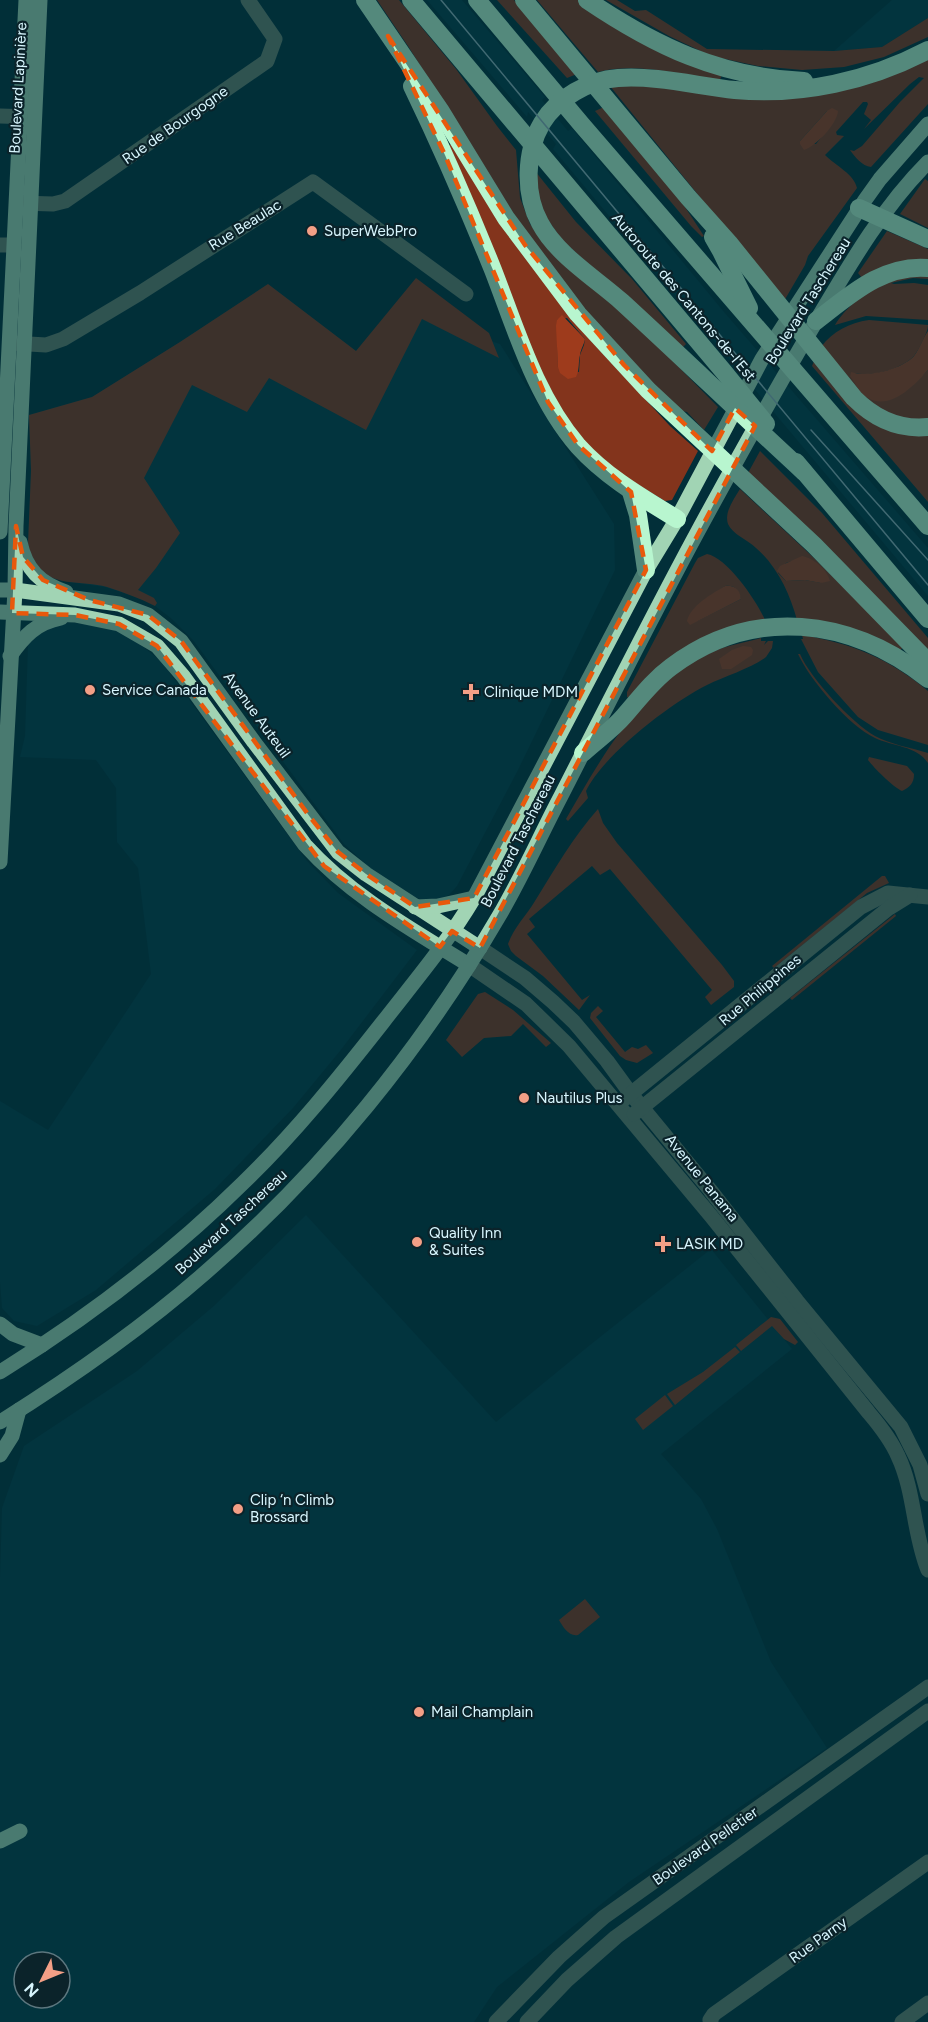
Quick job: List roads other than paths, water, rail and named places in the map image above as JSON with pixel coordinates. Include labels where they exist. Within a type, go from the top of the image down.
[{"type":"highway","points":[[365,0],[440,110],[506,218],[558,289],[618,359],[699,439],[849,579],[928,662]]},
{"type":"highway","name":"Autoroute des Cantons-de-l'Est","points":[[411,0],[551,167],[725,387]]},
{"type":"highway","points":[[477,0],[928,526]]},
{"type":"highway","points":[[524,0],[729,243],[854,398],[873,414],[905,427],[928,426]]},
{"type":"highway","points":[[587,0],[669,47],[699,61],[724,69],[789,80],[853,78]]},
{"type":"highway","points":[[388,36],[445,155],[535,376],[548,402],[563,426],[583,450],[610,476],[631,492],[677,519]]},
{"type":"highway","points":[[928,50],[893,66],[804,90],[772,92],[735,90],[643,79],[614,78],[598,82],[571,95],[551,111],[538,130],[531,156],[529,186],[534,210],[544,230],[560,249],[650,327],[725,387],[804,472],[928,619]]},
{"type":"highway","points":[[688,197],[721,251],[759,330]]},
{"type":"highway","points":[[859,208],[928,239]]},
{"type":"highway","points":[[816,321],[857,290],[882,275],[904,268],[928,268]]},
{"type":"highway","points":[[631,492],[638,515],[646,570]]},
{"type":"highway","points":[[583,753],[623,717],[654,681],[678,661],[724,638],[763,629],[799,626],[837,632],[872,644],[896,656],[928,679]]},
{"type":"main road","name":"Boulevard Lapinière","points":[[0,862],[10,656],[6,613],[7,590],[16,526],[17,343],[27,117],[26,0]]},
{"type":"main road","name":"Boulevard Lapinière","points":[[27,117],[40,0]]},
{"type":"main road","name":"Boulevard Taschereau","points":[[0,1372],[93,1310],[137,1276],[244,1183],[314,1107],[371,1038],[452,931],[474,898],[646,570],[677,519],[762,359],[859,208],[880,179],[928,124]]},
{"type":"main road","name":"Boulevard Taschereau","points":[[0,1422],[87,1365],[147,1321],[256,1227],[353,1122],[422,1033],[480,948],[534,853],[583,753],[766,406],[841,278],[882,218],[928,162]]},
{"type":"main road","name":"Boulevard Lapinière","points":[[0,532],[4,376],[17,343],[7,245],[23,203]]},
{"type":"main road","points":[[677,519],[698,532]]},
{"type":"main road","points":[[16,526],[23,557],[34,573],[57,588],[89,600]]},
{"type":"main road","name":"Avenue Auteuil","points":[[7,590],[119,604],[148,615],[181,641],[338,852],[366,874],[452,931]]},
{"type":"main road","points":[[6,613],[75,615],[119,624],[157,646],[183,676],[305,844],[324,866],[372,904],[440,947]]},
{"type":"main road","points":[[10,656],[26,634],[35,628],[52,619],[75,615]]},
{"type":"main road","points":[[415,907],[438,906],[474,898]]},
{"type":"main road","name":"Avenue Panama","points":[[452,931],[480,948]]},
{"type":"main road","name":"Avenue Panama","points":[[440,947],[469,965]]},
{"type":"main road","points":[[0,1324],[14,1334],[42,1345]]},
{"type":"main road","points":[[0,1455],[12,1436],[19,1410]]},
{"type":"main road","points":[[0,1841],[20,1831]]},
{"type":"street","name":"Rue de Bourgogne","points":[[23,203],[56,204],[65,201],[267,61],[275,39],[248,0]]},
{"type":"street","points":[[0,116],[27,117]]},
{"type":"street","name":"Rue Beaulac","points":[[17,343],[50,344],[63,339],[313,182],[466,294]]},
{"type":"street","name":"Rue Philippines","points":[[618,1104],[727,1018],[861,907],[888,893],[928,897]]},
{"type":"street","name":"Rue Philippines","points":[[629,1118],[889,908],[910,895]]},
{"type":"street","name":"Avenue Panama","points":[[480,948],[525,978],[562,1011],[607,1061],[630,1094],[901,1427],[920,1466],[928,1494]]},
{"type":"street","name":"Avenue Panama","points":[[469,965],[506,989],[535,1012],[569,1046],[893,1444],[904,1472],[922,1554],[928,1570]]},
{"type":"street","name":"Boulevard Pelletier","points":[[496,2022],[559,1957],[604,1917],[928,1687]]},
{"type":"street","name":"Boulevard Pelletier","points":[[536,2018],[567,1980],[616,1937],[928,1711]]},
{"type":"street","name":"Rue Parny","points":[[711,2021],[714,2014],[928,1862]]},
{"type":"street","points":[[520,1995],[536,2018]]},
{"type":"street","points":[[902,2022],[928,2004]]},
{"type":"tram line","points":[[441,0],[928,585]]},
{"type":"tram line","points":[[811,430],[928,560]]},
{"type":"place","name":"SuperWebPro","points":[[312,231]]},
{"type":"place","name":"Service Canada","points":[[90,690]]},
{"type":"place","name":"Clinique MDM","points":[[471,692]]},
{"type":"place","name":"Nautilus Plus","points":[[524,1098]]},
{"type":"place","name":"Quality Inn & Suites","points":[[417,1242]]},
{"type":"place","name":"LASIK MD","points":[[663,1244]]},
{"type":"place","name":"Clip ‘n Climb Brossard","points":[[238,1509]]},
{"type":"place","name":"Mail Champlain","points":[[419,1712]]}]
